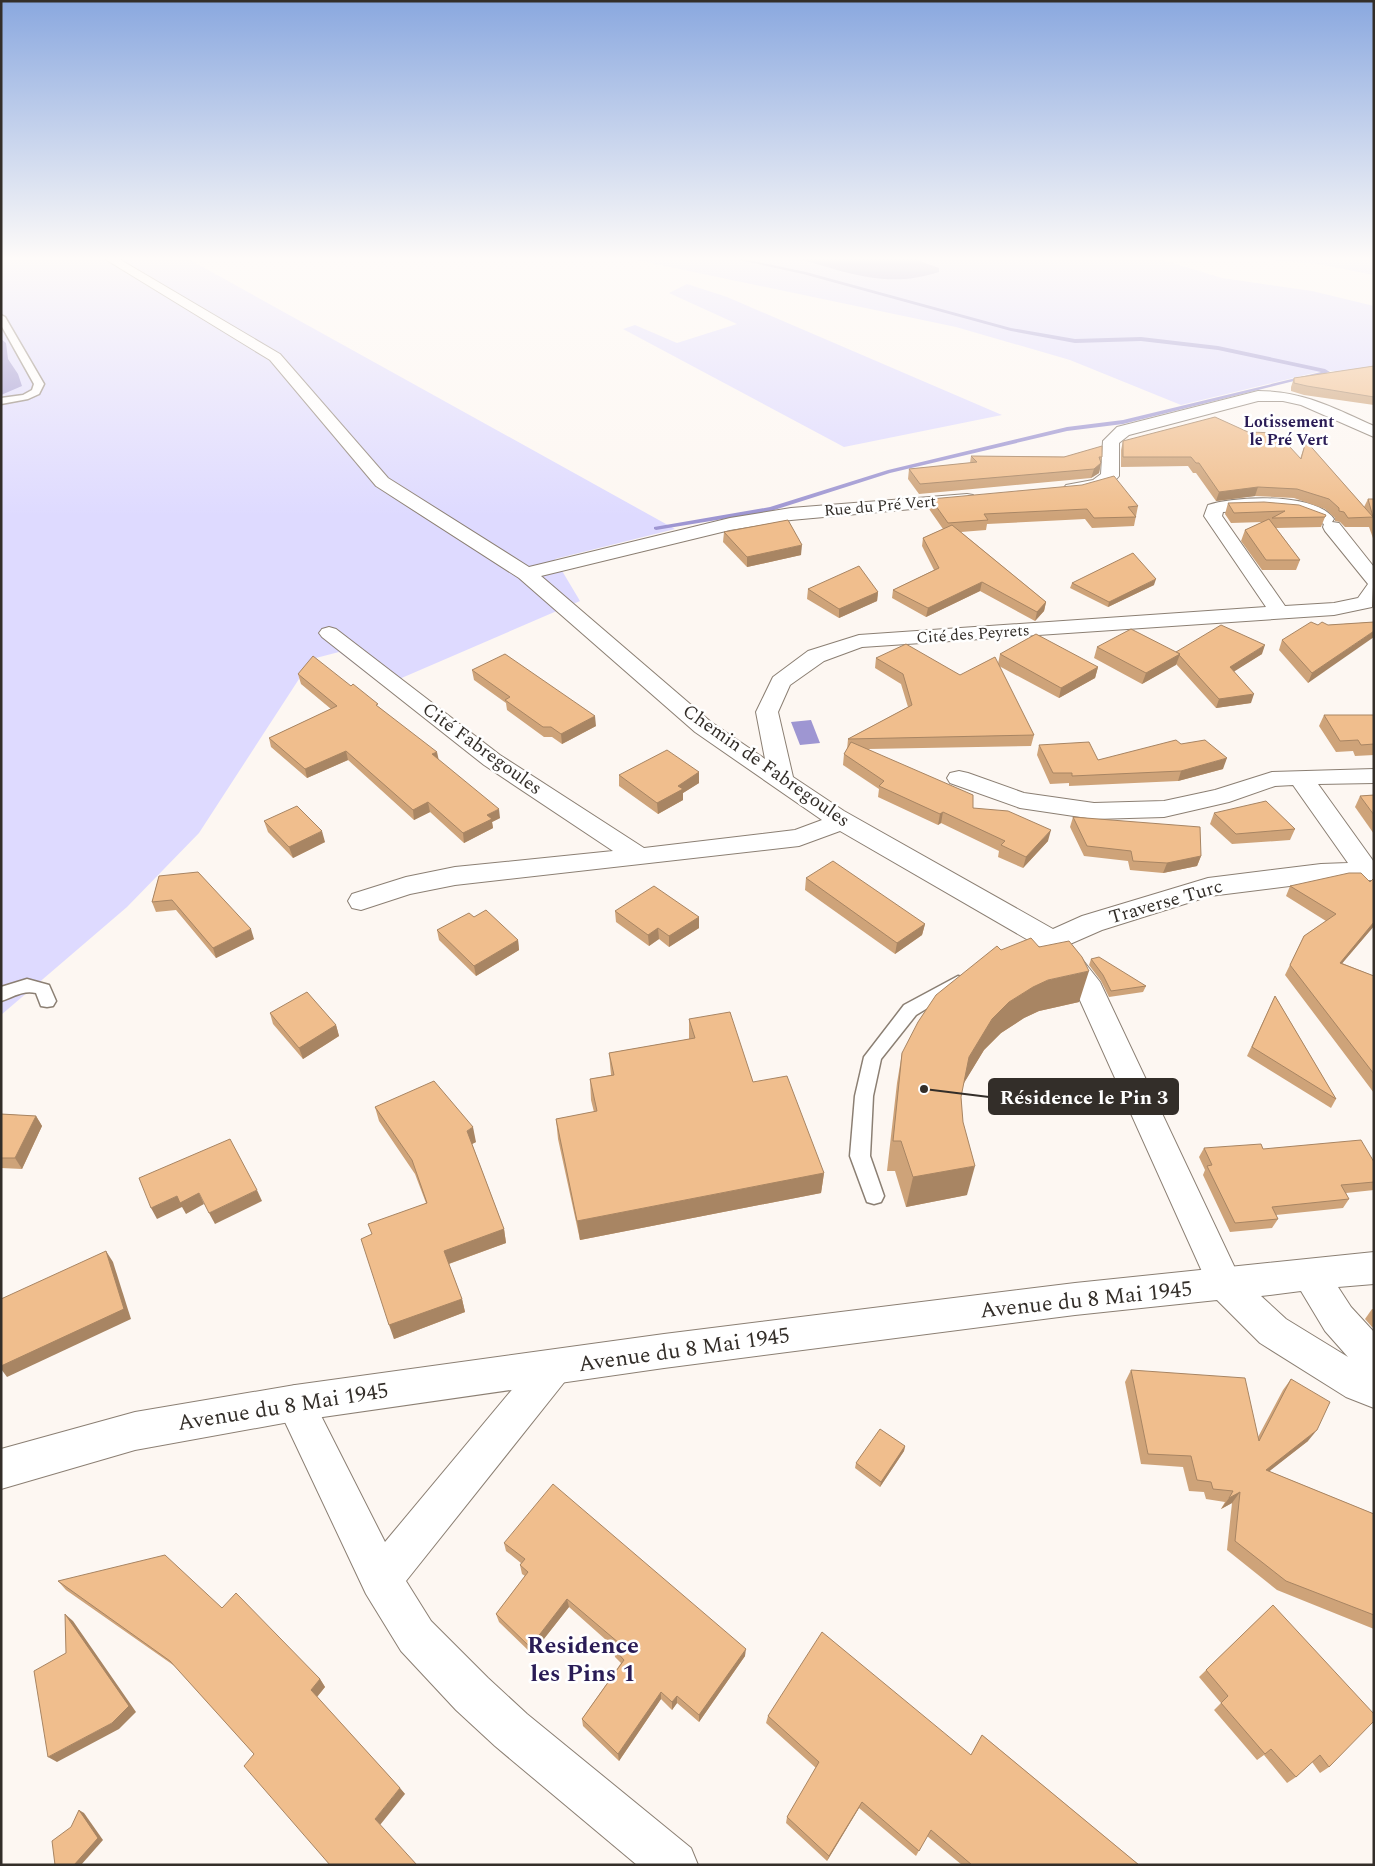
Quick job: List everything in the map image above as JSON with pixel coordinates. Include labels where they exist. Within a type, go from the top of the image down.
[{"type":"street","name":"Chemin de Fabregoules","points":[[252,343],[275,357],[382,482],[532,579],[702,727],[842,820],[1043,945],[1086,982],[1225,1285]]},
{"type":"street","points":[[1057,491],[1098,484],[1110,476],[1111,441],[1123,431],[1258,396],[1283,396],[1307,402],[1374,432]]},
{"type":"street","name":"Rue du Pré Vert","points":[[532,579],[554,580],[580,561],[730,524],[791,514],[988,497]]},
{"type":"street","points":[[1280,613],[1213,516],[1214,509],[1220,507],[1287,504],[1303,506],[1329,523],[1374,580]]},
{"type":"street","name":"Cité des Peyrets","points":[[782,780],[767,712],[782,682],[816,656],[859,641],[1334,610],[1365,602],[1374,590]]},
{"type":"street","name":"Cité Fabregoules","points":[[329,633],[492,760],[640,856]]},
{"type":"street","points":[[959,778],[1020,800],[1094,811],[1164,810],[1220,797],[1272,779],[1374,776]]},
{"type":"street","points":[[1300,777],[1370,870]]},
{"type":"street","points":[[361,901],[406,886],[455,876],[799,838],[842,820]]},
{"type":"street","name":"Traverse Turc","points":[[1043,945],[1092,923],[1208,887],[1321,873],[1370,870]]},
{"type":"street","name":"Avenue du 8 Mai 1945","points":[[1,1469],[135,1431],[295,1403],[664,1351],[1075,1299],[1225,1285],[1374,1268]]},
{"type":"street","points":[[1310,1274],[1338,1319],[1374,1359]]},
{"type":"street","points":[[1225,1285],[1273,1331],[1359,1384],[1374,1390]]},
{"type":"street","points":[[381,1579],[554,1368]]},
{"type":"street","points":[[295,1403],[381,1579],[416,1636],[472,1694],[511,1730],[674,1865]]},
{"type":"lane","points":[[1,401],[25,397],[36,392],[39,384],[16,343]]},
{"type":"lane","points":[[874,1196],[860,1156],[864,1096],[874,1057],[910,1010],[973,975]]},
{"type":"lane","points":[[1,995],[13,988],[28,985],[43,989],[47,1001]]},
{"type":"shaded area","points":[[1,343],[340,343],[675,529],[555,559],[580,601],[383,686],[339,652],[312,659],[199,833],[127,907],[1,1015]]},
{"type":"shaded area","points":[[1,343],[6,343],[8,359],[18,374],[22,386],[1,395]]},
{"type":"shaded area","points":[[649,343],[834,343],[1002,415],[844,447]]},
{"type":"shaded area","points":[[1012,343],[1374,343],[1374,378],[1326,370],[1181,405],[1070,360]]},
{"type":"shaded area","points":[[811,720],[820,743],[800,745],[791,722]]},
{"type":"building","points":[[1374,366],[1374,397],[1294,383],[1294,378]]},
{"type":"building","points":[[1215,417],[1248,432],[1277,433],[1301,459],[1306,441],[1373,517],[1348,518],[1329,499],[1297,489],[1258,487],[1219,492],[1199,463],[1196,463],[1191,457],[1123,457],[1123,441]]},
{"type":"building","points":[[1102,446],[1102,457],[1099,457],[1101,463],[1094,469],[920,484],[909,469],[977,462],[971,456],[1064,457]]},
{"type":"building","points":[[1114,476],[1138,506],[1128,507],[1136,517],[1094,518],[1087,509],[984,514],[988,520],[948,523],[931,499],[1082,485]]},
{"type":"building","points":[[1368,499],[1374,499],[1373,517]]},
{"type":"building","points":[[1264,502],[1299,505],[1326,515],[1325,517],[1272,518],[1285,511],[1234,513],[1228,503]]},
{"type":"building","points":[[1269,519],[1300,560],[1266,560],[1245,530]]},
{"type":"building","points":[[788,520],[802,545],[747,557],[724,532]]},
{"type":"building","points":[[952,525],[1046,602],[1037,612],[982,582],[928,608],[893,590],[939,568],[923,538]]},
{"type":"building","points":[[1133,553],[1156,579],[1109,602],[1072,583]]},
{"type":"building","points":[[859,566],[878,592],[839,609],[808,589]]},
{"type":"building","points":[[1311,622],[1318,625],[1322,622],[1328,625],[1374,622],[1374,631],[1312,673],[1282,640]]},
{"type":"building","points":[[1221,625],[1265,645],[1230,667],[1254,694],[1219,699],[1180,654],[1176,652]]},
{"type":"building","points":[[1131,629],[1180,654],[1146,673],[1097,647]]},
{"type":"building","points":[[1036,634],[1098,667],[1061,688],[1000,654]]},
{"type":"building","points":[[906,644],[960,675],[995,657],[1034,735],[848,739],[912,705],[903,674],[876,658]]},
{"type":"building","points":[[505,654],[595,716],[561,734],[551,727],[543,727],[505,700],[510,697],[472,670]]},
{"type":"building","points":[[313,656],[351,686],[353,684],[378,704],[376,705],[437,752],[432,754],[499,809],[487,815],[492,819],[463,833],[428,802],[413,810],[346,751],[305,769],[269,738],[337,706],[298,674]]},
{"type":"building","points":[[1324,715],[1374,715],[1374,744],[1361,745],[1358,740],[1340,741]]},
{"type":"building","points":[[1176,740],[1181,744],[1205,740],[1227,758],[1181,771],[1072,776],[1072,773],[1053,773],[1039,745],[1089,742],[1098,760]]},
{"type":"building","points":[[851,742],[973,795],[973,808],[1008,811],[1051,830],[1026,857],[1001,845],[1005,841],[943,812],[940,814],[879,786],[884,781],[844,754]]},
{"type":"building","points":[[667,750],[699,772],[678,786],[683,789],[657,803],[619,775]]},
{"type":"building","points":[[1374,795],[1374,815],[1360,796]]},
{"type":"building","points":[[1266,801],[1295,829],[1236,834],[1214,813]]},
{"type":"building","points":[[297,806],[322,831],[289,847],[264,821]]},
{"type":"building","points":[[1073,817],[1200,827],[1201,856],[1167,863],[1133,861],[1131,851],[1087,846]]},
{"type":"building","points":[[833,861],[925,924],[897,943],[806,878]]},
{"type":"building","points":[[198,872],[251,929],[213,948],[172,900],[152,902],[159,876]]},
{"type":"building","points":[[1349,873],[1361,873],[1370,882],[1374,878],[1374,922],[1340,963],[1374,976],[1374,1074],[1290,965],[1304,936],[1336,914],[1290,886]]},
{"type":"building","points":[[654,886],[699,917],[669,936],[658,928],[648,935],[615,911]]},
{"type":"building","points":[[486,910],[518,940],[474,966],[437,930],[469,913],[474,917]]},
{"type":"building","points":[[1031,938],[1039,947],[1069,941],[1082,957],[1089,971],[1048,980],[1033,987],[1009,1002],[992,1019],[969,1057],[961,1097],[963,1122],[975,1166],[913,1177],[901,1141],[893,1141],[902,1053],[918,1022],[936,995],[997,946],[1001,950]]},
{"type":"building","points":[[1099,957],[1146,986],[1111,991],[1103,975],[1091,959]]},
{"type":"building","points":[[307,992],[336,1025],[299,1048],[270,1013]]},
{"type":"building","points":[[1275,996],[1336,1099],[1252,1047]]},
{"type":"building","points":[[730,1012],[753,1082],[787,1076],[824,1173],[577,1221],[556,1119],[597,1111],[590,1079],[614,1075],[609,1053],[695,1038],[689,1019]]},
{"type":"building","points":[[434,1081],[473,1127],[467,1131],[504,1229],[444,1251],[462,1299],[389,1325],[361,1239],[372,1234],[368,1224],[427,1203],[412,1160],[375,1107]]},
{"type":"building","points":[[1,1114],[36,1116],[15,1158],[1,1158]]},
{"type":"building","points":[[230,1139],[257,1190],[209,1213],[199,1193],[180,1203],[177,1196],[151,1208],[139,1178]]},
{"type":"building","points":[[1361,1140],[1374,1162],[1374,1182],[1341,1185],[1349,1199],[1272,1207],[1278,1219],[1235,1223],[1207,1166],[1212,1165],[1204,1148],[1261,1144],[1263,1149]]},
{"type":"building","points":[[106,1251],[124,1309],[1,1366],[1,1299]]},
{"type":"building","points":[[1131,1370],[1245,1378],[1259,1441],[1291,1379],[1330,1402],[1317,1430],[1266,1470],[1374,1514],[1374,1615],[1286,1581],[1235,1541],[1240,1492],[1229,1498],[1233,1491],[1213,1489],[1211,1482],[1197,1480],[1191,1456],[1148,1454]]},
{"type":"building","points":[[880,1429],[905,1446],[881,1482],[856,1463]]},
{"type":"building","points":[[553,1484],[746,1649],[699,1715],[677,1696],[672,1702],[661,1692],[618,1754],[582,1719],[624,1660],[614,1649],[619,1643],[567,1599],[530,1647],[496,1614],[528,1572],[520,1565],[525,1559],[504,1543]]},
{"type":"building","points":[[165,1555],[222,1608],[236,1593],[320,1679],[311,1690],[400,1788],[375,1819],[417,1865],[330,1865],[244,1766],[254,1754],[170,1661],[58,1581]]},
{"type":"building","points":[[1273,1605],[1374,1714],[1374,1721],[1329,1767],[1320,1755],[1296,1777],[1271,1749],[1265,1754],[1221,1703],[1228,1696],[1206,1670]]},
{"type":"building","points":[[65,1614],[129,1706],[112,1723],[48,1757],[34,1671],[66,1653]]},
{"type":"building","points":[[822,1632],[971,1755],[982,1735],[1139,1865],[972,1865],[931,1830],[919,1851],[862,1802],[829,1856],[787,1817],[819,1762],[768,1716]]},
{"type":"building","points":[[79,1810],[98,1838],[74,1865],[55,1865],[52,1841],[71,1827]]},
{"type":"waterway","points":[[1176,343],[1218,348],[1325,371]]},
{"type":"waterway","points":[[656,528],[771,509],[888,472],[1067,429],[1123,422],[1327,372]]},
{"type":"place","name":"Résidence le Pin 3","points":[[924,1089]]},
{"type":"district","name":"Lotissement le Pré Vert","points":[[1289,431]]},
{"type":"district","name":"Residence les Pins 1","points":[[583,1660]]}]
